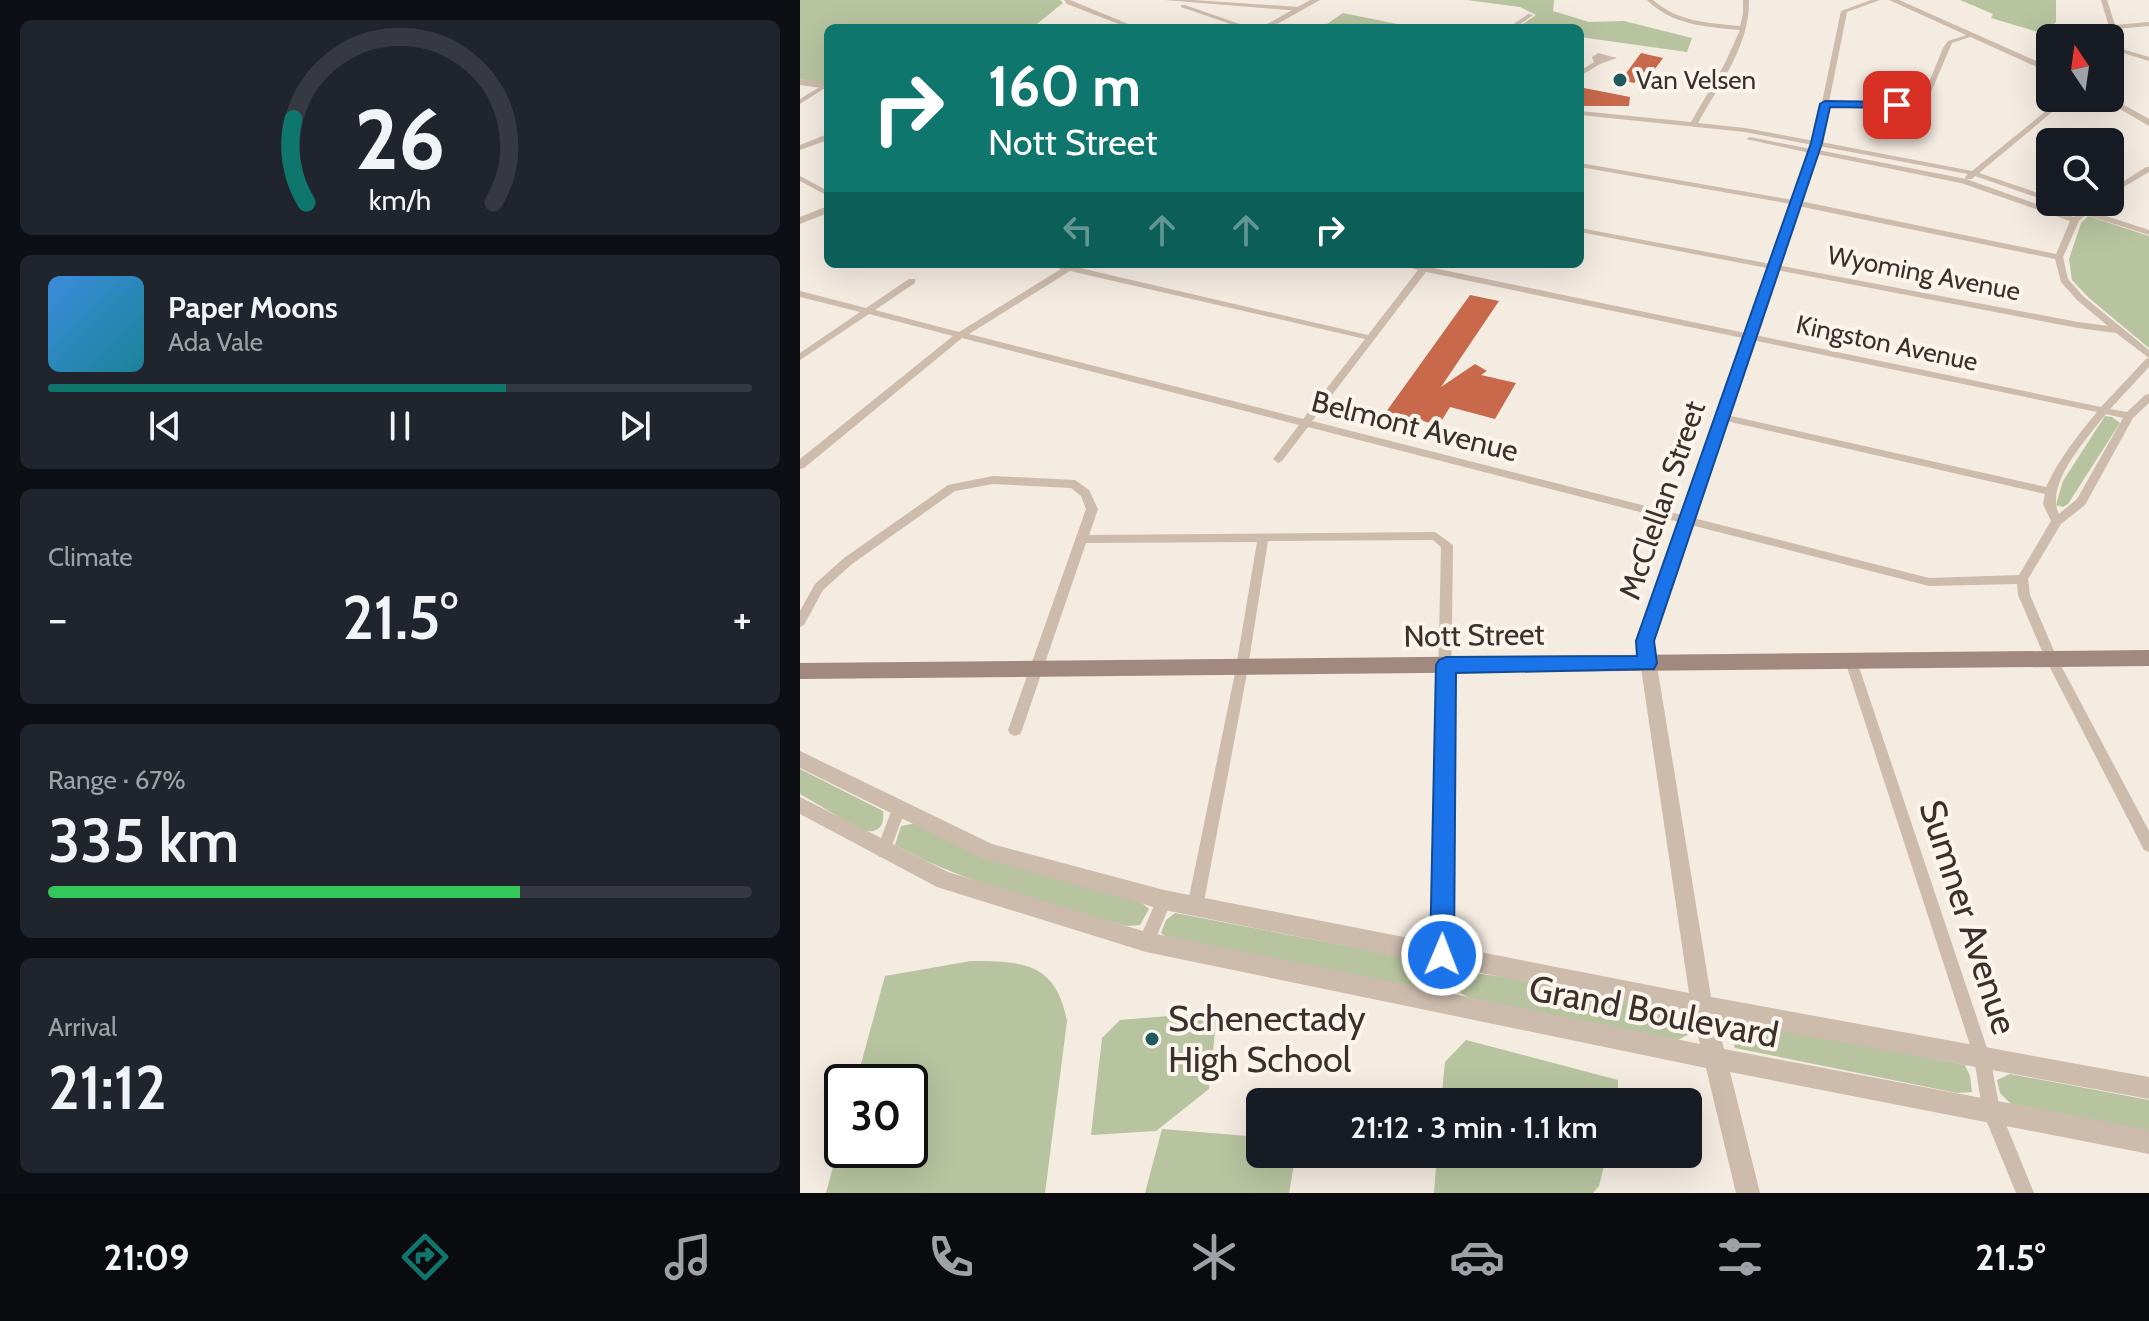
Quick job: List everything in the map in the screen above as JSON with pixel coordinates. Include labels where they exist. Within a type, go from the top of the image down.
[{"type":"main road","name":"Nott Street","points":[[800,671],[2149,658]]},
{"type":"street","points":[[1067,0],[1124,24]]},
{"type":"street","points":[[1167,0],[1300,9]]},
{"type":"street","points":[[1167,0],[1236,24]]},
{"type":"street","points":[[1272,24],[1316,0]]},
{"type":"street","points":[[1650,0],[1679,19],[1743,28]]},
{"type":"street","points":[[1694,123],[1743,28],[1748,9],[1746,0]]},
{"type":"street","name":"McClellan Street","points":[[1748,1193],[1702,1006],[1645,641],[1817,143],[1844,11],[1877,0]]},
{"type":"street","points":[[1893,0],[2036,64]]},
{"type":"street","points":[[2104,0],[2112,24]]},
{"type":"street","points":[[1517,24],[1530,15]]},
{"type":"street","points":[[2124,26],[2149,24]]},
{"type":"street","points":[[1825,104],[1897,105],[1926,98],[1950,42],[1970,36]]},
{"type":"street","points":[[2124,52],[2149,59]]},
{"type":"street","points":[[1584,72],[1598,63]]},
{"type":"street","points":[[800,82],[824,86]]},
{"type":"street","points":[[800,102],[824,87]]},
{"type":"street","points":[[2124,108],[2149,123]]},
{"type":"street","points":[[1963,181],[2049,112]]},
{"type":"street","points":[[1584,113],[1694,123],[1817,143],[1973,173],[2036,195]]},
{"type":"street","points":[[1694,123],[1727,134],[1813,153],[1963,181],[2075,220]]},
{"type":"street","points":[[800,148],[824,139]]},
{"type":"street","points":[[1584,166],[1796,203],[2059,257]]},
{"type":"street","points":[[2124,184],[2149,169]]},
{"type":"street","points":[[800,178],[824,192]]},
{"type":"street","points":[[800,221],[824,212]]},
{"type":"street","points":[[2079,216],[2059,257],[2064,280],[2149,355]]},
{"type":"street","points":[[2096,216],[2149,233]]},
{"type":"street","name":"Wyoming Avenue","points":[[1584,231],[2118,330]]},
{"type":"street","points":[[803,459],[959,336],[1070,268]]},
{"type":"street","points":[[1081,268],[1371,338]]},
{"type":"street","points":[[1278,459],[1424,268]]},
{"type":"street","name":"Kingston Avenue","points":[[1435,268],[2129,416]]},
{"type":"street","points":[[800,357],[912,281]]},
{"type":"street","name":"Belmont Avenue","points":[[800,294],[1929,582],[2022,579]]},
{"type":"street","points":[[2057,521],[2049,504],[2051,492],[2074,447],[2103,409],[2149,361]]},
{"type":"street","points":[[2149,397],[2129,416],[2081,502],[2057,521],[2022,579],[2024,595],[2051,658],[2149,845]]},
{"type":"street","points":[[1722,417],[2051,492]]},
{"type":"street","points":[[800,622],[819,587],[848,561],[952,488],[993,480],[1071,483],[1080,487],[1091,500],[1092,509],[1015,730]]},
{"type":"street","points":[[1083,539],[1442,539],[1447,545],[1439,1003]]},
{"type":"street","points":[[1195,907],[1263,539]]},
{"type":"street","name":"Sumner Avenue","points":[[1851,661],[1982,1057],[1991,1110],[2025,1193]]},
{"type":"street","name":"Grand Boulevard","points":[[800,759],[989,852],[1164,900],[1702,1006],[2149,1088]]},
{"type":"street","name":"Grand Boulevard","points":[[800,805],[883,851],[944,880],[1146,942],[1713,1058],[2149,1142]]},
{"type":"street","points":[[883,851],[899,808]]},
{"type":"street","points":[[1146,942],[1164,900]]},
{"type":"green space","points":[[800,0],[1060,0],[1063,3],[1037,24],[824,24],[824,83],[800,79]]},
{"type":"green space","points":[[1467,0],[1554,0],[1553,11],[1589,22],[1624,21],[1692,38],[1687,52],[1584,38],[1584,24],[1523,24],[1536,15],[1520,7]]},
{"type":"green space","points":[[1960,0],[2056,0],[2056,22],[2036,24],[2036,31],[1991,18],[1993,14]]},
{"type":"green space","points":[[1343,13],[1397,24],[1327,24]]},
{"type":"green space","points":[[2088,216],[2149,236],[2149,348],[2072,280],[2069,259],[2081,223]]},
{"type":"green space","points":[[2105,416],[2120,423],[2068,504],[2063,507],[2056,505],[2063,481]]},
{"type":"green space","points":[[800,769],[883,811],[882,825],[873,831],[863,831],[800,794]]},
{"type":"green space","points":[[917,823],[1143,904],[1149,909],[1140,925],[1127,926],[979,882],[895,845],[901,826]]},
{"type":"green space","points":[[1175,913],[1431,962],[1431,981],[1420,989],[1166,937],[1161,933],[1166,920]]},
{"type":"green space","points":[[971,961],[1007,962],[1035,969],[1055,987],[1067,1021],[1045,1193],[826,1193],[833,1168],[928,1168],[928,1064],[861,1064],[885,976]]},
{"type":"green space","points":[[1465,972],[1522,979],[1680,1010],[1692,1024],[1691,1033],[1678,1040],[1471,999],[1461,993],[1455,983],[1457,975]]},
{"type":"green space","points":[[1217,1012],[1209,1089],[1156,1131],[1091,1135],[1102,1038],[1120,1020]]},
{"type":"green space","points":[[1746,1022],[1965,1065],[1972,1092],[1957,1093],[1735,1048],[1729,1035],[1730,1025]]},
{"type":"green space","points":[[1466,1040],[1618,1080],[1618,1088],[1442,1088],[1445,1062]]},
{"type":"green space","points":[[2010,1074],[2149,1100],[2149,1132],[2011,1104],[2000,1093],[1997,1080]]},
{"type":"green space","points":[[1162,1129],[1246,1136],[1246,1168],[1293,1168],[1289,1193],[1145,1193]]},
{"type":"green space","points":[[1436,1168],[1604,1168],[1599,1186],[1593,1193],[1434,1193]]},
{"type":"building","points":[[1641,53],[1663,58],[1655,69],[1648,68],[1634,83],[1621,80]]},
{"type":"building","points":[[1584,88],[1630,97],[1629,106],[1584,106]]},
{"type":"building","points":[[1470,295],[1499,301],[1441,387],[1475,364],[1487,371],[1481,375],[1516,383],[1495,419],[1450,407],[1439,425],[1386,412]]},
{"type":"place","name":"Van Velsen","points":[[1620,80]]},
{"type":"place","name":"Schenectady High School","points":[[1152,1039]]},
{"type":"route","points":[[1442,955],[1446,665],[1648,663],[1645,641],[1817,143],[1825,104],[1897,105]]}]
